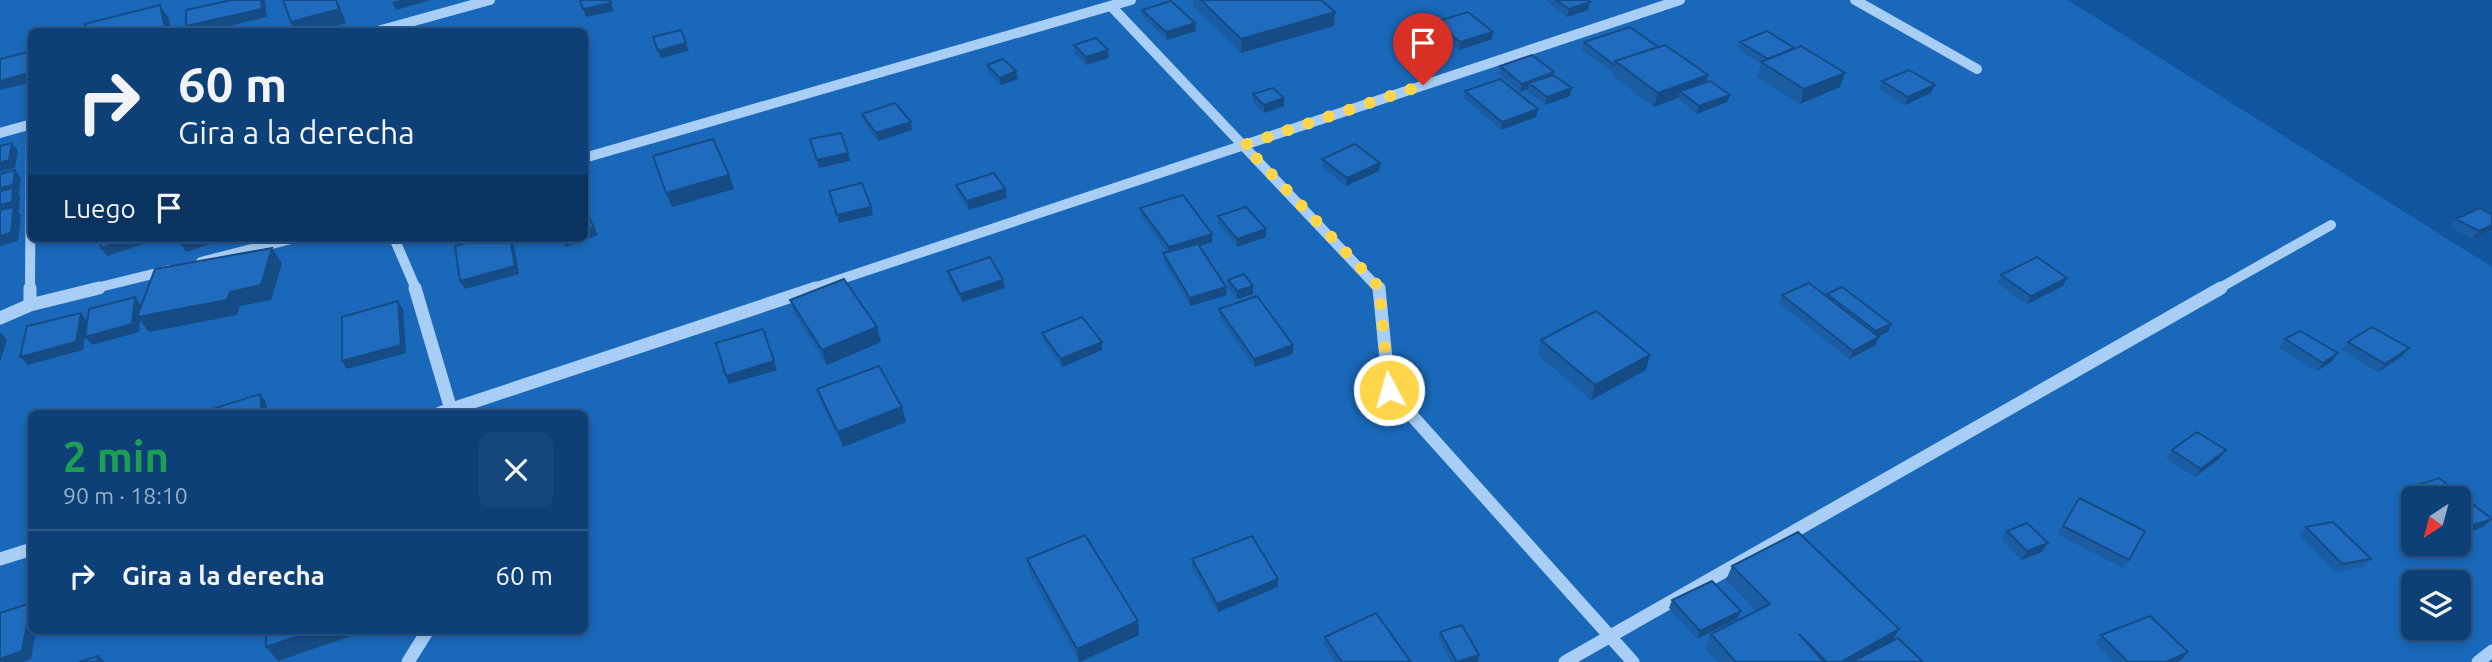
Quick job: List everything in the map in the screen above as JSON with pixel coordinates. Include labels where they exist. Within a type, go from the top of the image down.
[{"type":"street","points":[[388,28],[490,0]]},
{"type":"street","points":[[588,157],[1131,0]]},
{"type":"street","points":[[454,410],[1680,0]]},
{"type":"street","points":[[1855,0],[1976,69]]},
{"type":"street","points":[[1111,6],[1379,287],[1389,390],[1633,662]]},
{"type":"street","points":[[0,133],[28,126]]},
{"type":"street","points":[[1565,662],[2330,225]]},
{"type":"street","points":[[30,242],[30,305]]},
{"type":"street","points":[[189,265],[279,242]]},
{"type":"street","points":[[396,242],[412,276],[447,410]]},
{"type":"street","points":[[0,318],[30,305],[176,268]]},
{"type":"street","points":[[0,559],[28,550]]},
{"type":"street","points":[[408,662],[426,634]]},
{"type":"street","points":[[2478,662],[2492,651]]},
{"type":"shaded area","points":[[0,0],[2068,0],[2492,267],[2492,662],[0,662]]},
{"type":"building","points":[[232,0],[261,0],[262,9],[186,26],[186,10]]},
{"type":"building","points":[[283,0],[336,0],[339,9],[291,22]]},
{"type":"building","points":[[580,0],[610,0],[611,3],[583,9]]},
{"type":"building","points":[[1201,0],[1321,0],[1335,12],[1241,39]]},
{"type":"building","points":[[1556,0],[1587,0],[1590,2],[1569,9]]},
{"type":"building","points":[[1171,1],[1195,23],[1166,32],[1142,10]]},
{"type":"building","points":[[160,5],[165,28],[86,28],[85,24]]},
{"type":"building","points":[[1468,12],[1493,32],[1460,42],[1435,22]]},
{"type":"building","points":[[1630,27],[1658,47],[1615,61],[1614,65],[1584,42]]},
{"type":"building","points":[[681,30],[686,43],[658,51],[653,37]]},
{"type":"building","points":[[1767,31],[1794,48],[1768,59],[1740,42]]},
{"type":"building","points":[[1096,38],[1108,50],[1086,57],[1074,45]]},
{"type":"building","points":[[1665,45],[1708,75],[1658,93],[1615,61]]},
{"type":"building","points":[[1801,46],[1845,73],[1804,89],[1761,62]]},
{"type":"building","points":[[28,52],[28,73],[0,81],[0,59]]},
{"type":"building","points":[[1532,55],[1554,72],[1522,84],[1500,66]]},
{"type":"building","points":[[1003,59],[1016,71],[1000,78],[987,65]]},
{"type":"building","points":[[1909,70],[1935,85],[1908,97],[1882,81]]},
{"type":"building","points":[[1553,75],[1572,88],[1547,97],[1529,83]]},
{"type":"building","points":[[1500,79],[1538,109],[1502,122],[1465,91]]},
{"type":"building","points":[[1710,81],[1730,95],[1699,106],[1680,91]]},
{"type":"building","points":[[1273,88],[1284,98],[1264,105],[1253,94]]},
{"type":"building","points":[[895,103],[911,122],[876,133],[862,114]]},
{"type":"building","points":[[841,133],[848,153],[817,160],[810,139]]},
{"type":"building","points":[[713,139],[729,175],[666,193],[653,156]]},
{"type":"building","points":[[12,143],[9,160],[0,163],[0,146]]},
{"type":"building","points":[[1355,144],[1380,163],[1347,178],[1322,159]]},
{"type":"building","points":[[15,170],[13,185],[0,188],[0,174]]},
{"type":"building","points":[[994,173],[1005,189],[967,201],[956,185]]},
{"type":"building","points":[[862,183],[871,207],[837,215],[829,191]]},
{"type":"building","points":[[13,188],[12,202],[0,205],[0,191]]},
{"type":"building","points":[[1183,195],[1212,234],[1169,247],[1140,208]]},
{"type":"building","points":[[14,207],[11,233],[0,236],[0,210]]},
{"type":"building","points":[[1246,207],[1266,229],[1237,239],[1218,216]]},
{"type":"building","points":[[2480,208],[2492,215],[2492,225],[2479,231],[2456,219]]},
{"type":"building","points":[[588,216],[594,227],[588,229]]},
{"type":"building","points":[[100,242],[119,242],[101,248]]},
{"type":"building","points":[[470,242],[511,242],[515,266],[460,281],[455,246]]},
{"type":"building","points":[[1198,244],[1226,287],[1190,298],[1163,253]]},
{"type":"building","points":[[272,248],[261,285],[230,292],[227,300],[137,317],[155,269]]},
{"type":"building","points":[[990,257],[1003,280],[960,294],[948,271]]},
{"type":"building","points":[[2037,257],[2067,278],[2031,296],[2001,275]]},
{"type":"building","points":[[1244,274],[1253,286],[1237,291],[1228,280]]},
{"type":"building","points":[[844,279],[877,327],[822,350],[790,300]]},
{"type":"building","points":[[1809,283],[1879,337],[1853,351],[1782,295]]},
{"type":"building","points":[[1842,287],[1891,324],[1876,331],[1827,294]]},
{"type":"building","points":[[1257,296],[1293,345],[1254,359],[1219,309]]},
{"type":"building","points":[[135,297],[132,324],[85,337],[89,309]]},
{"type":"building","points":[[398,301],[401,345],[342,361],[342,317]]},
{"type":"building","points":[[1596,311],[1650,355],[1595,385],[1541,340]]},
{"type":"building","points":[[81,313],[76,342],[20,357],[27,326]]},
{"type":"building","points":[[1082,317],[1102,342],[1061,359],[1042,333]]},
{"type":"building","points":[[2372,327],[2409,348],[2385,364],[2348,342]]},
{"type":"building","points":[[763,329],[774,361],[726,376],[716,343]]},
{"type":"building","points":[[2300,331],[2338,353],[2323,363],[2285,339]]},
{"type":"building","points":[[879,366],[902,407],[838,432],[817,389]]},
{"type":"building","points":[[260,394],[262,410],[209,410]]},
{"type":"building","points":[[2197,432],[2226,450],[2201,469],[2172,450]]},
{"type":"building","points":[[2439,478],[2449,486],[2415,486]]},
{"type":"building","points":[[2079,498],[2145,531],[2129,560],[2063,526]]},
{"type":"building","points":[[2471,503],[2492,519],[2471,526]]},
{"type":"building","points":[[2333,522],[2371,559],[2342,564],[2306,527]]},
{"type":"building","points":[[2027,523],[2048,543],[2027,551],[2007,531]]},
{"type":"building","points":[[1798,532],[1899,629],[1841,662],[1827,662],[1799,634],[1824,662],[1736,662],[1711,634],[1770,604],[1732,566]]},
{"type":"building","points":[[1085,535],[1138,621],[1077,649],[1027,559]]},
{"type":"building","points":[[1252,536],[1278,579],[1217,604],[1192,559]]},
{"type":"building","points":[[1712,581],[1741,611],[1700,631],[1672,600]]},
{"type":"building","points":[[28,604],[22,651],[0,659],[0,613]]},
{"type":"building","points":[[1376,613],[1411,662],[1342,662],[1325,637]]},
{"type":"building","points":[[2150,616],[2188,652],[2166,662],[2128,662],[2101,635]]},
{"type":"building","points":[[1462,625],[1479,655],[1457,662],[1440,632]]},
{"type":"building","points":[[266,634],[304,634],[266,647]]},
{"type":"building","points":[[1898,638],[1923,662],[1852,662]]},
{"type":"building","points":[[99,656],[97,662],[79,662]]},
{"type":"route","points":[[1389,390],[1379,287],[1244,145],[1423,85]]}]
